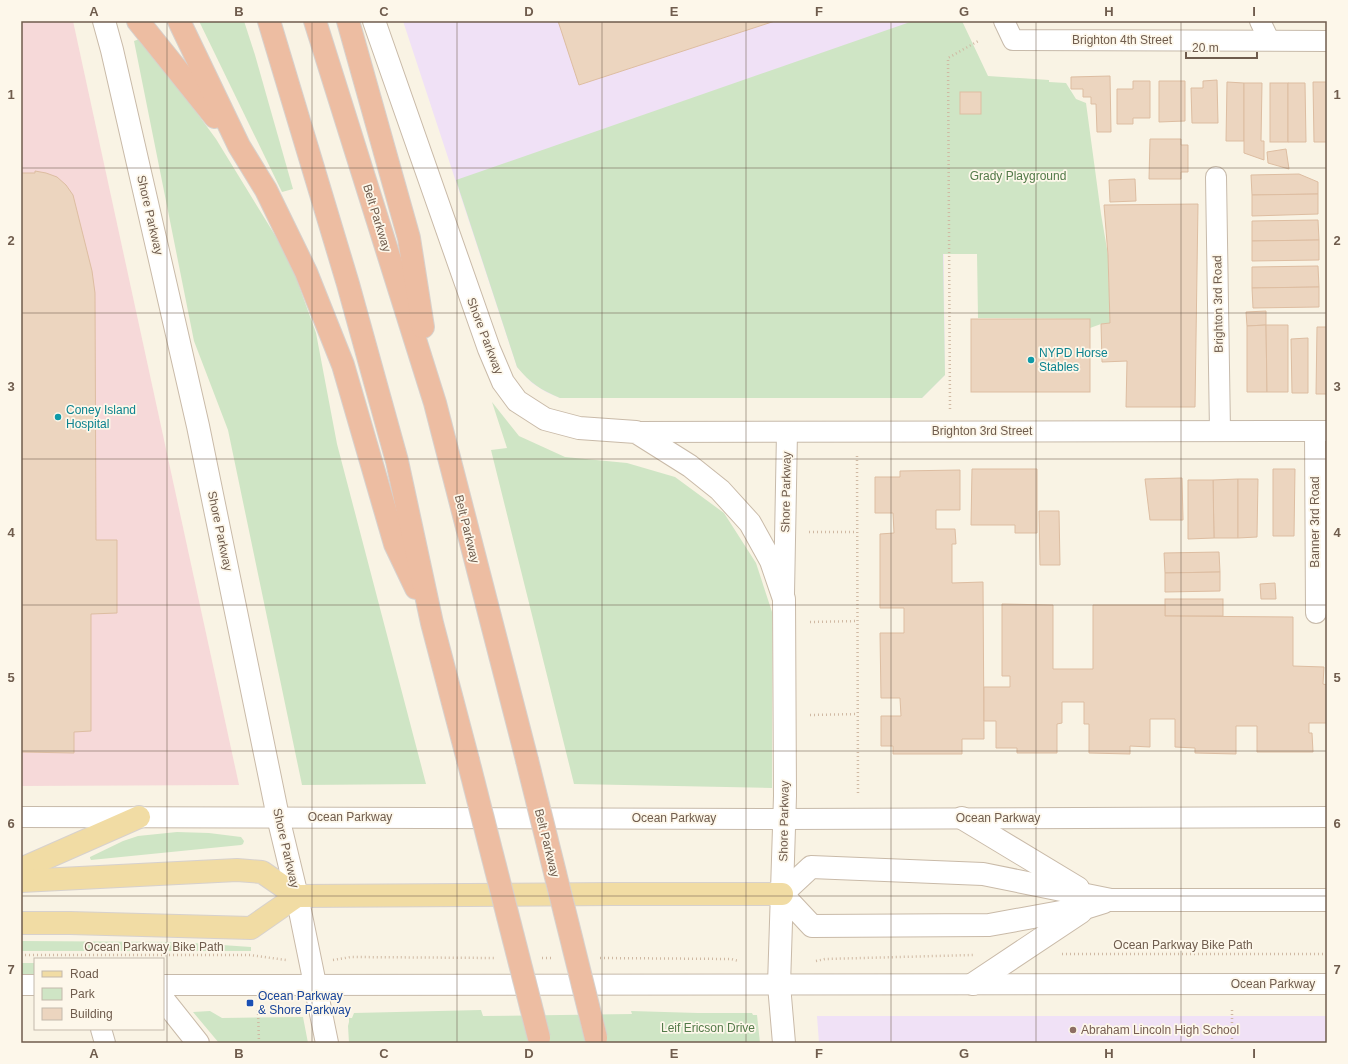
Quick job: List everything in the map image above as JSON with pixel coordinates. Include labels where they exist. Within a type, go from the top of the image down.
[{"type":"highway","points":[[138,21],[239,146]]},
{"type":"highway","points":[[179,21],[239,146],[266,190],[306,272],[343,365],[395,544],[432,623]]},
{"type":"highway","points":[[268,21],[348,284],[395,453],[432,623],[540,1041]]},
{"type":"highway","name":"Belt Parkway","points":[[315,21],[435,403],[527,760],[596,1041]]},
{"type":"highway","points":[[348,21],[409,238],[435,403]]},
{"type":"main road","name":"Shore Parkway","points":[[104,21],[114,58],[198,426],[278,817],[297,896],[327,1043]]},
{"type":"main road","name":"Shore Parkway","points":[[374,21],[489,349],[503,382],[518,401],[545,419],[579,428],[636,432],[690,466],[720,490],[750,523],[771,561],[784,599],[784,819],[779,985],[784,1043]]},
{"type":"main road","points":[[21,869],[139,817]]},
{"type":"main road","points":[[962,818],[1080,889],[1087,901]]},
{"type":"main road","points":[[21,923],[251,928],[297,896],[782,894],[811,867],[983,874],[1087,901]]},
{"type":"main road","points":[[21,881],[237,870],[262,872],[297,896]]},
{"type":"main road","points":[[782,894],[812,926],[989,925],[1087,901],[1327,900]]},
{"type":"main road","points":[[973,984],[1087,901]]},
{"type":"main road","points":[[164,1000],[198,1043]]},
{"type":"street","name":"Brighton 4th Street","points":[[1004,21],[1013,40],[1327,41]]},
{"type":"street","points":[[1260,21],[1269,40]]},
{"type":"street","name":"Brighton 3rd Road","points":[[1216,177],[1220,431]]},
{"type":"street","name":"Brighton 3rd Street","points":[[636,432],[1321,431]]},
{"type":"street","name":"Banner 3rd Road","points":[[1316,613],[1321,431]]},
{"type":"street","name":"Shore Parkway","points":[[784,599],[787,432]]},
{"type":"street","name":"Ocean Parkway","points":[[21,816],[784,819],[1327,817]]},
{"type":"street","name":"Ocean Parkway","points":[[164,986],[1327,984]]},
{"type":"street","points":[[21,985],[34,985]]},
{"type":"street","points":[[101,1030],[105,1043]]},
{"type":"path","points":[[950,411],[948,58],[980,40]]},
{"type":"path","points":[[857,456],[858,796]]},
{"type":"path","points":[[809,532],[857,532]]},
{"type":"path","points":[[810,622],[857,622]]},
{"type":"path","points":[[810,715],[857,714]]},
{"type":"path","name":"Ocean Parkway Bike Path","points":[[1056,954],[1327,954]]},
{"type":"path","name":"Ocean Parkway Bike Path","points":[[21,955],[250,955],[287,960]]},
{"type":"path","points":[[812,962],[826,958],[975,955]]},
{"type":"path","points":[[258,1010],[259,1043]]},
{"type":"path","points":[[1232,1010],[1232,1043]]},
{"type":"shaded area","points":[[21,21],[73,21],[239,785],[21,786]]},
{"type":"shaded area","points":[[403,21],[918,21],[942,100],[945,375],[922,398],[560,398],[546,392],[532,383],[517,367]]},
{"type":"shaded area","name":"Abraham Lincoln High School","points":[[817,1016],[1327,1016],[1327,1043],[819,1043]]},
{"type":"green space","points":[[199,21],[244,21],[293,189],[282,192]]},
{"type":"green space","name":"Grady Playground","points":[[913,21],[962,21],[988,76],[1049,80],[1049,82],[1066,83],[1076,99],[1086,103],[1108,255],[1110,323],[1101,324],[1090,328],[1090,319],[978,318],[977,254],[943,254],[945,375],[922,398],[560,398],[536,386],[522,373],[517,367],[456,180]]},
{"type":"green space","points":[[142,38],[216,139],[289,258],[316,333],[337,444],[426,784],[302,785],[228,430],[194,341],[134,41]]},
{"type":"green space","points":[[492,402],[519,436],[565,457],[627,463],[675,477],[724,513],[756,563],[772,612],[772,788],[574,784],[491,450],[507,448]]},
{"type":"green space","points":[[177,832],[209,833],[241,837],[244,841],[241,845],[91,860],[90,858],[123,841],[138,836]]},
{"type":"green space","points":[[21,941],[178,942],[251,947],[251,951],[21,951]]},
{"type":"green space","points":[[21,963],[34,963],[34,974],[21,974]]},
{"type":"green space","name":"Leif Ericson Drive","points":[[481,1010],[483,1016],[632,1014],[631,1011],[752,1013],[753,1015],[757,1015],[760,1043],[349,1043],[349,1018],[352,1018],[354,1013]]},
{"type":"green space","points":[[210,1011],[222,1018],[303,1017],[308,1043],[219,1043],[193,1012]]},
{"type":"building","points":[[558,21],[775,21],[579,85]]},
{"type":"building","points":[[1110,76],[1111,132],[1097,132],[1096,104],[1091,104],[1091,97],[1083,97],[1083,89],[1071,89],[1071,77]]},
{"type":"building","points":[[1217,80],[1218,123],[1192,123],[1191,88],[1203,88],[1203,81]]},
{"type":"building","points":[[1133,81],[1150,81],[1150,118],[1133,118],[1133,124],[1117,124],[1117,89],[1133,89]]},
{"type":"building","points":[[1159,81],[1185,81],[1185,121],[1159,122]]},
{"type":"building","points":[[1227,82],[1244,83],[1244,141],[1226,141]]},
{"type":"building","points":[[1313,82],[1327,82],[1327,142],[1314,142]]},
{"type":"building","points":[[1244,83],[1262,83],[1261,141],[1264,141],[1264,160],[1244,153]]},
{"type":"building","points":[[1270,83],[1288,83],[1288,142],[1270,142]]},
{"type":"building","points":[[1288,83],[1305,83],[1306,142],[1288,142]]},
{"type":"building","points":[[960,92],[981,92],[981,114],[960,114]]},
{"type":"building","points":[[1150,139],[1181,139],[1181,145],[1188,145],[1188,172],[1181,172],[1181,179],[1149,179]]},
{"type":"building","points":[[1286,149],[1289,169],[1268,163],[1267,152]]},
{"type":"building","name":"Coney Island Hospital","points":[[35,171],[57,177],[66,185],[73,195],[92,271],[95,293],[96,540],[117,540],[117,613],[91,614],[91,731],[74,732],[74,753],[21,752],[21,173],[35,173]]},
{"type":"building","points":[[1299,174],[1318,182],[1318,194],[1252,195],[1251,175]]},
{"type":"building","points":[[1135,179],[1136,201],[1110,202],[1109,180]]},
{"type":"building","points":[[1318,194],[1318,214],[1252,216],[1252,195]]},
{"type":"building","points":[[1198,204],[1195,407],[1126,407],[1127,361],[1102,362],[1101,324],[1110,323],[1108,255],[1104,205]]},
{"type":"building","points":[[1318,220],[1319,240],[1252,241],[1252,221]]},
{"type":"building","points":[[1319,240],[1319,260],[1252,261],[1252,241]]},
{"type":"building","points":[[1318,266],[1319,287],[1252,288],[1252,267]]},
{"type":"building","points":[[1319,287],[1319,307],[1253,308],[1252,288]]},
{"type":"building","points":[[1266,311],[1266,325],[1247,326],[1246,312]]},
{"type":"building","name":"NYPD Horse Stables","points":[[971,319],[1090,319],[1090,392],[971,392]]},
{"type":"building","points":[[1266,325],[1267,392],[1247,392],[1247,326]]},
{"type":"building","points":[[1266,325],[1288,325],[1288,392],[1267,392]]},
{"type":"building","points":[[1317,327],[1327,327],[1327,394],[1316,394]]},
{"type":"building","points":[[1308,338],[1308,393],[1292,393],[1291,339]]},
{"type":"building","points":[[972,469],[1037,469],[1037,533],[1015,533],[1015,525],[971,525]]},
{"type":"building","points":[[1273,469],[1295,469],[1294,536],[1273,536]]},
{"type":"building","points":[[960,470],[960,510],[936,510],[936,529],[955,529],[956,544],[952,544],[952,583],[983,582],[984,739],[962,739],[962,754],[893,754],[893,746],[881,746],[881,716],[901,716],[900,698],[881,698],[880,633],[904,633],[904,608],[880,608],[880,534],[894,533],[893,513],[875,513],[875,477],[900,477],[900,471]]},
{"type":"building","points":[[1182,478],[1183,520],[1150,520],[1145,479]]},
{"type":"building","points":[[1238,479],[1238,538],[1214,538],[1213,480]]},
{"type":"building","points":[[1238,479],[1258,479],[1257,537],[1238,538]]},
{"type":"building","points":[[1188,480],[1213,480],[1214,538],[1188,539]]},
{"type":"building","points":[[1039,511],[1059,511],[1060,565],[1040,565]]},
{"type":"building","points":[[1219,552],[1220,572],[1165,573],[1164,553]]},
{"type":"building","points":[[1220,572],[1220,591],[1165,592],[1165,573]]},
{"type":"building","points":[[1275,583],[1276,599],[1261,599],[1260,584]]},
{"type":"building","points":[[1165,599],[1223,599],[1223,616],[1165,616]]},
{"type":"building","points":[[1002,604],[1053,605],[1053,669],[1093,669],[1093,605],[1165,605],[1165,616],[1293,617],[1293,666],[1324,667],[1323,684],[1327,685],[1327,723],[1309,723],[1309,733],[1312,733],[1313,752],[1257,752],[1257,726],[1236,726],[1236,754],[1195,753],[1195,748],[1175,747],[1175,719],[1150,719],[1150,747],[1130,746],[1130,754],[1089,753],[1089,724],[1084,724],[1084,702],[1062,702],[1062,723],[1057,724],[1057,753],[1017,753],[1017,748],[996,748],[996,721],[984,721],[984,687],[1010,687],[1010,676],[1002,676]]},
{"type":"place","name":"NYPD Horse Stables","points":[[1031,360]]},
{"type":"place","name":"Coney Island Hospital","points":[[58,417]]},
{"type":"place","name":"Ocean Parkway & Shore Parkway","points":[[250,1003]]},
{"type":"place","name":"Abraham Lincoln High School","points":[[1073,1030]]}]
